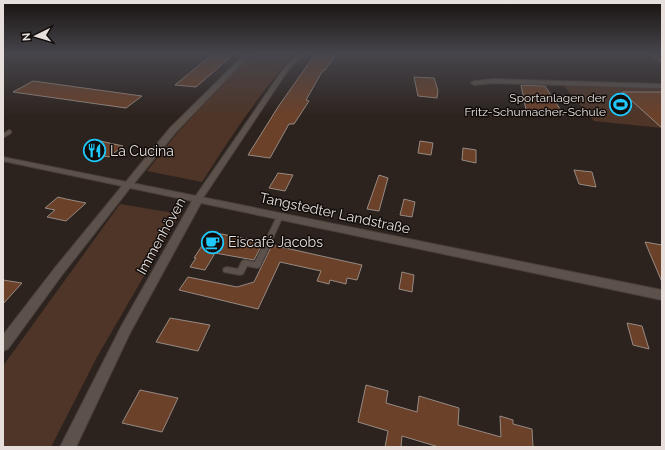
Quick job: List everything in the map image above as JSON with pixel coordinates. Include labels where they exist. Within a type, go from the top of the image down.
[{"type":"street","points":[[3,345],[58,272],[128,185],[174,130],[229,74]]},
{"type":"street","name":"Immenhöven","points":[[68,447],[126,329],[198,199],[283,74]]},
{"type":"street","points":[[474,83],[493,81],[662,86]]},
{"type":"street","name":"Tangstedter Landstraße","points":[[3,159],[662,295]]},
{"type":"lane","points":[[3,136],[9,132]]},
{"type":"lane","points":[[227,270],[240,272],[245,263],[257,265],[280,216]]},
{"type":"shaded area","points":[[232,74],[278,74],[223,148],[202,182],[147,171],[178,132]]},
{"type":"shaded area","name":"Sportanlagen der Fritz-Schumacher-Schule","points":[[563,85],[662,88],[662,128],[594,121]]},
{"type":"shaded area","points":[[120,204],[180,214],[97,357],[51,447],[3,447],[3,366]]},
{"type":"building","points":[[188,74],[211,74],[196,87],[175,85]]},
{"type":"building","points":[[301,74],[321,74],[306,100],[309,101],[294,124],[289,124],[270,158],[248,155],[278,107]]},
{"type":"building","points":[[414,77],[434,78],[438,90],[437,98],[418,96]]},
{"type":"building","points":[[33,81],[142,96],[126,108],[13,92]]},
{"type":"building","points":[[521,85],[545,86],[564,115],[526,110]]},
{"type":"building","points":[[622,92],[662,92],[662,128]]},
{"type":"building","points":[[100,141],[123,146],[109,157],[86,153]]},
{"type":"building","points":[[420,141],[433,143],[431,155],[418,153]]},
{"type":"building","points":[[463,148],[476,150],[476,163],[462,160]]},
{"type":"building","points":[[574,170],[592,172],[596,187],[579,184]]},
{"type":"building","points":[[278,173],[293,175],[285,191],[269,188]]},
{"type":"building","points":[[379,175],[388,178],[379,211],[367,209]]},
{"type":"building","points":[[58,197],[86,203],[66,221],[47,217],[55,210],[45,208]]},
{"type":"building","points":[[404,199],[415,202],[412,217],[400,215]]},
{"type":"building","points":[[211,232],[263,243],[254,260],[215,253],[205,270],[190,267],[196,258],[194,258]]},
{"type":"building","points":[[645,242],[662,245],[662,282]]},
{"type":"building","points":[[272,245],[362,265],[357,280],[347,278],[346,284],[330,280],[329,284],[317,281],[321,271],[280,262],[258,309],[179,290],[188,277],[237,287],[254,282]]},
{"type":"building","points":[[402,272],[414,275],[412,292],[399,289]]},
{"type":"building","points":[[3,280],[22,283],[3,304]]},
{"type":"building","points":[[170,318],[210,325],[198,351],[156,342]]},
{"type":"building","points":[[627,323],[642,326],[649,349],[633,345]]},
{"type":"building","points":[[366,385],[388,391],[386,403],[417,412],[419,396],[459,408],[458,425],[501,437],[500,416],[513,420],[513,424],[532,429],[533,447],[439,447],[402,436],[401,447],[385,447],[388,431],[358,422]]},
{"type":"building","points":[[140,390],[178,398],[162,432],[122,423]]},
{"type":"place","name":"Sportanlagen der Fritz-Schumacher-Schule","points":[[621,105]]},
{"type":"place","name":"La Cucina","points":[[95,151]]},
{"type":"place","name":"Eiscafé Jacobs","points":[[212,242]]}]
